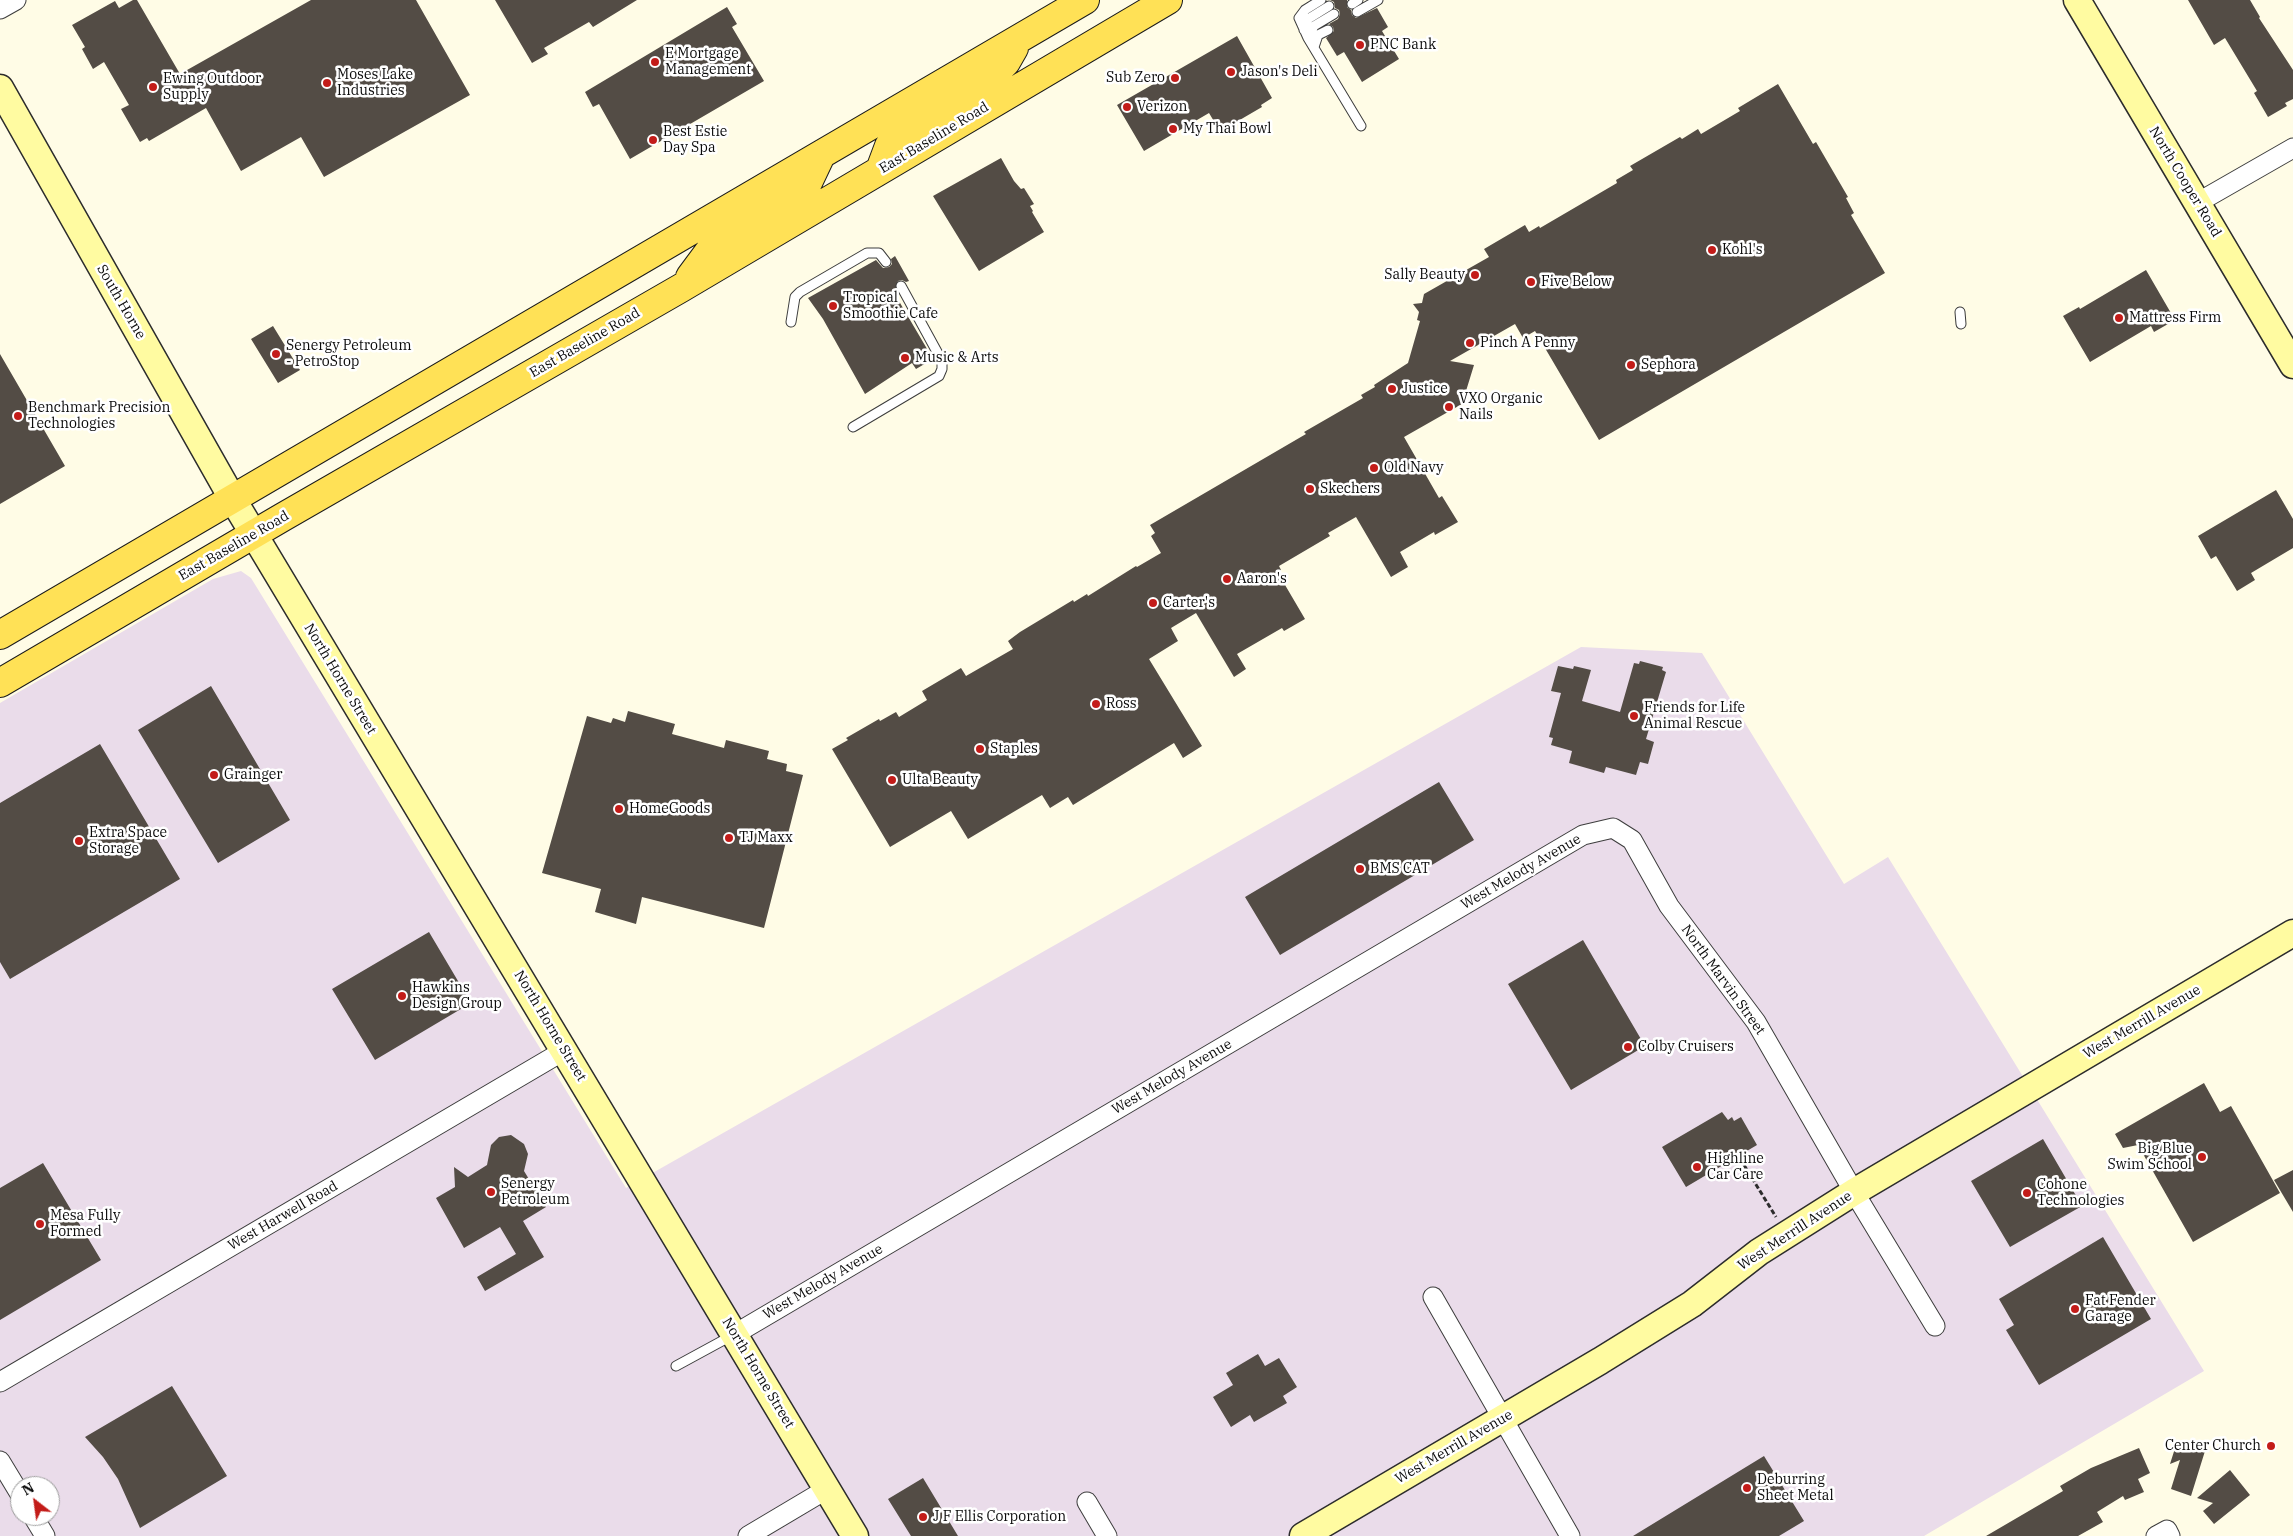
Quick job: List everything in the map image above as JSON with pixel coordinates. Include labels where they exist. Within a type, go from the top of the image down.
[{"type":"main road","name":"East Baseline Road","points":[[0,683],[243,516],[821,154],[1085,0]]},
{"type":"main road","name":"East Baseline Road","points":[[0,635],[243,516],[681,288],[1168,0]]},
{"type":"main road","points":[[880,170],[886,152],[903,130],[990,78],[1006,62],[1017,40]]},
{"type":"main road","points":[[681,288],[713,246],[804,191],[821,154]]},
{"type":"street","points":[[0,9],[16,0]]},
{"type":"street","name":"North Cooper Road","points":[[2077,0],[2293,365]]},
{"type":"street","name":"South Horne","points":[[0,88],[243,516]]},
{"type":"street","points":[[2197,203],[2293,148]]},
{"type":"street","name":"North Horne Street","points":[[243,516],[855,1536]]},
{"type":"street","name":"North Marvin Street","points":[[1613,828],[1632,840],[1669,906],[1756,1022],[1854,1192],[1935,1326]]},
{"type":"street","name":"West Melody Avenue","points":[[735,1334],[1583,835],[1613,828]]},
{"type":"street","name":"West Merrill Avenue","points":[[1303,1536],[1600,1361],[1692,1304],[1759,1252],[1854,1192],[2293,933]]},
{"type":"street","name":"West Harwell Road","points":[[0,1382],[565,1050]]},
{"type":"street","points":[[1432,1297],[1570,1536]]},
{"type":"street","points":[[0,1461],[10,1478]]},
{"type":"street","points":[[748,1536],[828,1490]]},
{"type":"street","points":[[1087,1502],[1107,1536]]},
{"type":"lane","points":[[1321,0],[1305,10],[1299,18],[1306,34],[1361,126]]},
{"type":"lane","points":[[1356,5],[1378,0]]},
{"type":"lane","points":[[1306,34],[1308,19],[1332,10]]},
{"type":"lane","points":[[1314,47],[1318,35],[1328,30]]},
{"type":"lane","points":[[791,322],[795,297],[800,292],[867,253],[879,253],[886,262]]},
{"type":"lane","points":[[853,426],[938,376],[942,369],[942,361],[901,286]]},
{"type":"lane","points":[[1960,312],[1961,324]]},
{"type":"lane","points":[[676,1366],[735,1334]]},
{"type":"path","points":[[1744,1165],[1786,1234]]},
{"type":"shaded area","points":[[241,571],[251,578],[626,1188],[1581,647],[1702,653],[1844,884],[1888,857],[2204,1371],[1924,1536],[0,1536],[0,703],[213,579]]},
{"type":"building","name":"Moses Lake Industries","points":[[133,0],[137,0],[180,74],[311,0],[416,0],[470,95],[324,177],[301,137],[241,171],[206,108],[149,141],[147,138],[140,142],[121,109],[129,105],[104,62],[93,69],[82,49],[85,47],[72,25],[115,1],[119,8]]},
{"type":"building","points":[[495,0],[637,0],[593,27],[589,22],[544,48],[548,54],[532,63]]},
{"type":"building","name":"PNC Bank","points":[[1330,0],[1347,0],[1347,7],[1356,18],[1377,8],[1388,27],[1382,31],[1399,59],[1362,82],[1344,52],[1337,56],[1326,38],[1334,31],[1333,27],[1329,24],[1338,19],[1340,14],[1339,10],[1335,8],[1334,2]]},
{"type":"building","points":[[2188,0],[2250,0],[2259,18],[2293,70],[2293,99],[2285,103],[2287,106],[2268,117],[2254,93],[2257,91],[2225,38],[2214,45]]},
{"type":"building","points":[[727,7],[737,24],[732,27],[764,81],[630,159],[599,104],[593,107],[585,92]]},
{"type":"building","points":[[1237,36],[1272,98],[1261,105],[1262,107],[1226,128],[1224,125],[1218,128],[1209,113],[1144,151],[1117,105]]},
{"type":"building","points":[[1778,84],[1813,144],[1816,142],[1848,197],[1846,198],[1854,213],[1851,215],[1885,273],[1599,440],[1535,331],[1523,338],[1515,324],[1450,361],[1474,365],[1462,404],[1404,437],[1439,498],[1442,496],[1458,522],[1435,535],[1434,532],[1400,552],[1408,567],[1391,577],[1356,517],[1328,533],[1330,536],[1279,566],[1281,570],[1278,573],[1305,619],[1284,631],[1282,628],[1237,654],[1246,669],[1234,677],[1196,613],[1171,628],[1178,641],[1149,659],[1202,746],[1183,758],[1174,743],[1073,805],[1068,797],[1050,808],[1042,795],[968,839],[951,811],[890,847],[832,749],[848,740],[846,738],[879,719],[880,721],[896,712],[899,717],[927,700],[922,691],[961,668],[966,676],[1013,649],[1008,641],[1020,632],[1073,600],[1074,602],[1087,594],[1088,596],[1161,553],[1151,536],[1155,533],[1150,525],[1306,434],[1304,432],[1363,398],[1361,395],[1408,363],[1420,321],[1417,320],[1419,312],[1413,304],[1422,303],[1424,294],[1489,257],[1484,249],[1525,225],[1529,232],[1539,226],[1540,228],[1617,183],[1616,180],[1633,170],[1630,166],[1680,137],[1682,139],[1698,129],[1701,134],[1740,111],[1738,108]]},
{"type":"building","points":[[1001,158],[1014,181],[1021,189],[1024,188],[1034,204],[1030,206],[1032,212],[1044,232],[979,271],[933,196]]},
{"type":"building","points":[[895,256],[909,281],[898,281],[896,289],[893,291],[933,359],[916,369],[912,363],[865,394],[823,319],[808,298],[876,260],[883,268],[889,267],[892,264],[891,259]]},
{"type":"building","name":"Mattress Firm","points":[[2146,270],[2175,320],[2154,332],[2151,326],[2090,362],[2063,316],[2079,307],[2080,309]]},
{"type":"building","name":"Senergy Petroleum - PetroStop","points":[[273,326],[300,370],[278,383],[251,339]]},
{"type":"building","name":"Benchmark Precision Technologies","points":[[0,354],[65,466],[0,504]]},
{"type":"building","points":[[2276,490],[2293,519],[2293,548],[2251,573],[2255,580],[2237,591],[2216,556],[2211,559],[2198,536]]},
{"type":"building","name":"Friends for Life Animal Rescue","points":[[1640,661],[1663,667],[1662,670],[1666,672],[1646,739],[1654,742],[1648,764],[1640,762],[1636,775],[1606,767],[1604,773],[1569,763],[1572,751],[1551,745],[1553,738],[1549,737],[1561,693],[1551,691],[1558,666],[1573,669],[1574,666],[1591,670],[1582,701],[1620,712],[1634,663],[1639,664]]},
{"type":"building","name":"Grainger","points":[[211,686],[290,820],[218,863],[138,730]]},
{"type":"building","points":[[628,711],[675,724],[672,734],[724,748],[726,740],[769,751],[767,759],[787,764],[786,771],[803,775],[764,928],[642,897],[636,924],[595,912],[601,889],[542,873],[587,716],[611,723],[613,718],[625,722]]},
{"type":"building","name":"Extra Space Storage","points":[[100,744],[180,879],[10,979],[0,962],[0,803]]},
{"type":"building","name":"BMS CAT","points":[[1439,782],[1474,840],[1280,955],[1245,897]]},
{"type":"building","name":"Hawkins Design Group","points":[[429,932],[471,1003],[375,1060],[332,989]]},
{"type":"building","points":[[1583,940],[1645,1046],[1571,1090],[1508,984]]},
{"type":"building","name":"Big Blue Swim School","points":[[2204,1083],[2220,1112],[2231,1106],[2280,1193],[2193,1242],[2138,1145],[2123,1148],[2115,1134]]},
{"type":"building","name":"Highline Car Care","points":[[1722,1112],[1728,1120],[1732,1117],[1734,1121],[1741,1117],[1757,1145],[1686,1187],[1662,1147]]},
{"type":"building","name":"Senergy Petroleum","points":[[511,1135],[524,1144],[528,1154],[524,1171],[546,1207],[523,1221],[544,1257],[485,1291],[477,1277],[516,1254],[500,1227],[464,1248],[436,1198],[455,1187],[454,1167],[468,1177],[487,1165],[491,1145],[499,1137]]},
{"type":"building","name":"Cohone Technologies","points":[[2043,1139],[2082,1206],[2010,1247],[1971,1181]]},
{"type":"building","name":"Mesa Fully Formed","points":[[43,1163],[101,1260],[0,1320],[0,1188]]},
{"type":"building","points":[[2293,1170],[2293,1212],[2274,1180]]},
{"type":"building","name":"Fat Fender Garage","points":[[2103,1237],[2151,1319],[2039,1385],[2006,1330],[2014,1325],[1999,1299]]},
{"type":"building","points":[[1258,1354],[1265,1366],[1279,1358],[1297,1387],[1283,1396],[1287,1403],[1254,1422],[1250,1415],[1231,1427],[1213,1397],[1233,1385],[1226,1373]]},
{"type":"building","points":[[172,1386],[227,1476],[140,1528],[118,1479],[103,1457],[85,1437]]},
{"type":"building","points":[[2177,1442],[2205,1451],[2191,1496],[2171,1489],[2180,1460],[2170,1464]]},
{"type":"building","points":[[2139,1448],[2150,1473],[2138,1479],[2144,1492],[2125,1500],[2123,1496],[2097,1512],[2103,1522],[2078,1536],[1986,1536],[2063,1491],[2060,1486],[2091,1468]]},
{"type":"building","name":"Deburring Sheet Metal","points":[[1764,1456],[1804,1521],[1779,1536],[1633,1536]]},
{"type":"building","points":[[2230,1470],[2250,1495],[2214,1524],[2203,1511],[2213,1503],[2197,1498]]},
{"type":"building","name":"J F Ellis Corporation","points":[[923,1478],[958,1536],[911,1536],[888,1499]]},
{"type":"place","name":"PNC Bank","points":[[1360,45]]},
{"type":"place","name":"E Mortgage Management","points":[[655,62]]},
{"type":"place","name":"Jason's Deli","points":[[1231,72]]},
{"type":"place","name":"Sub Zero","points":[[1175,78]]},
{"type":"place","name":"Moses Lake Industries","points":[[327,83]]},
{"type":"place","name":"Ewing Outdoor Supply","points":[[153,87]]},
{"type":"place","name":"Verizon","points":[[1127,107]]},
{"type":"place","name":"My Thai Bowl","points":[[1173,129]]},
{"type":"place","name":"Best Estie Day Spa","points":[[653,140]]},
{"type":"place","name":"Kohl's","points":[[1712,250]]},
{"type":"place","name":"Sally Beauty","points":[[1475,275]]},
{"type":"place","name":"Five Below","points":[[1531,282]]},
{"type":"place","name":"Tropical Smoothie Cafe","points":[[833,306]]},
{"type":"place","name":"Mattress Firm","points":[[2119,318]]},
{"type":"place","name":"Pinch A Penny","points":[[1470,343]]},
{"type":"place","name":"Senergy Petroleum - PetroStop","points":[[276,354]]},
{"type":"place","name":"Music & Arts","points":[[905,358]]},
{"type":"place","name":"Sephora","points":[[1631,365]]},
{"type":"place","name":"Justice","points":[[1392,389]]},
{"type":"place","name":"VXO Organic Nails","points":[[1449,407]]},
{"type":"place","name":"Benchmark Precision Technologies","points":[[18,416]]},
{"type":"place","name":"Old Navy","points":[[1374,468]]},
{"type":"place","name":"Skechers","points":[[1310,489]]},
{"type":"place","name":"Aaron's","points":[[1227,579]]},
{"type":"place","name":"Carter's","points":[[1153,603]]},
{"type":"place","name":"Ross","points":[[1096,704]]},
{"type":"place","name":"Friends for Life Animal Rescue","points":[[1634,716]]},
{"type":"place","name":"Staples","points":[[980,749]]},
{"type":"place","name":"Grainger","points":[[214,775]]},
{"type":"place","name":"Ulta Beauty","points":[[892,780]]},
{"type":"place","name":"HomeGoods","points":[[619,809]]},
{"type":"place","name":"TJ Maxx","points":[[729,838]]},
{"type":"place","name":"Extra Space Storage","points":[[79,841]]},
{"type":"place","name":"BMS CAT","points":[[1360,869]]},
{"type":"place","name":"Hawkins Design Group","points":[[402,996]]},
{"type":"place","name":"Colby Cruisers","points":[[1628,1047]]},
{"type":"place","name":"Big Blue Swim School","points":[[2202,1157]]},
{"type":"place","name":"Highline Car Care","points":[[1697,1167]]},
{"type":"place","name":"Senergy Petroleum","points":[[491,1192]]},
{"type":"place","name":"Cohone Technologies","points":[[2027,1193]]},
{"type":"place","name":"Mesa Fully Formed","points":[[40,1224]]},
{"type":"place","name":"Fat Fender Garage","points":[[2075,1309]]},
{"type":"place","name":"Center Church","points":[[2271,1446]]},
{"type":"place","name":"Deburring Sheet Metal","points":[[1747,1488]]},
{"type":"place","name":"J F Ellis Corporation","points":[[923,1517]]}]
